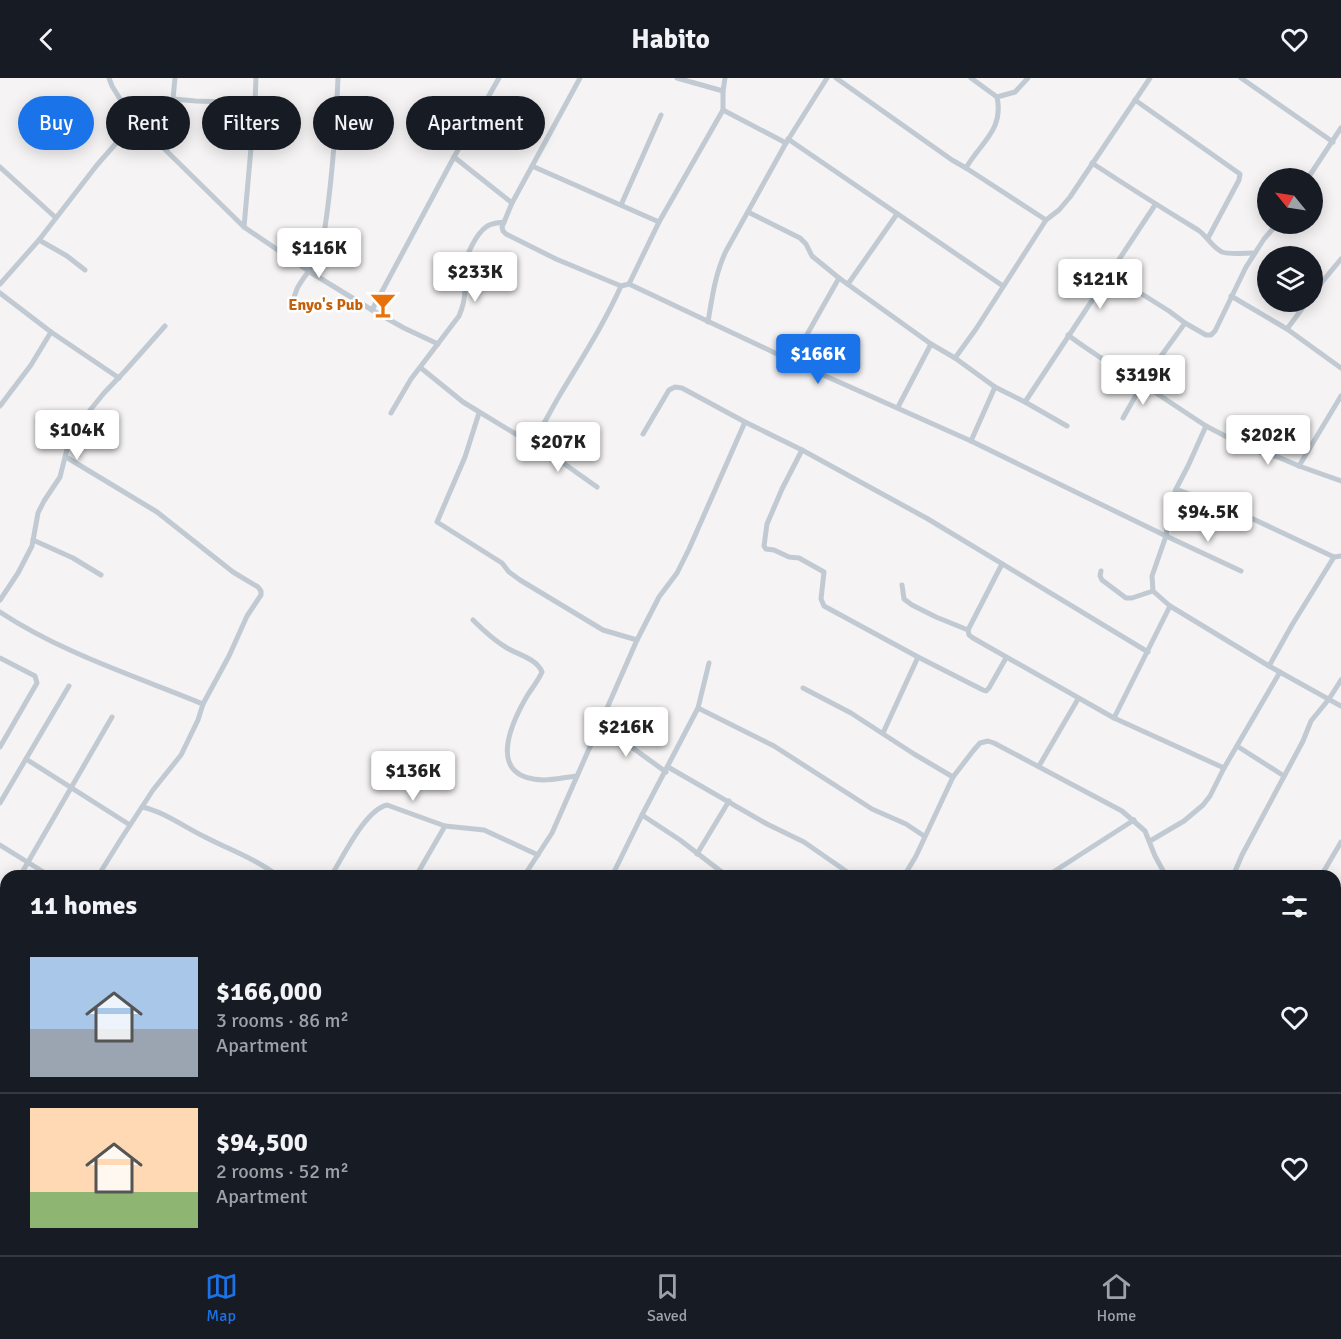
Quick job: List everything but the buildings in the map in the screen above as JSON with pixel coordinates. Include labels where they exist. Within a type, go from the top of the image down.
[{"type":"street","points":[[109,78],[118,96]]},
{"type":"street","points":[[173,96],[175,78]]},
{"type":"street","points":[[255,96],[256,78]]},
{"type":"street","points":[[294,307],[293,300],[296,291],[310,272],[322,248],[330,190],[338,78]]},
{"type":"street","points":[[372,310],[454,156],[499,78]]},
{"type":"street","points":[[580,78],[512,203],[502,227],[506,234],[556,259],[621,286],[629,284],[792,361],[898,407],[1241,571]]},
{"type":"street","points":[[677,78],[723,91]]},
{"type":"street","points":[[629,284],[659,222],[723,110],[725,78]]},
{"type":"street","points":[[708,322],[719,266],[787,141],[826,78]]},
{"type":"street","points":[[836,78],[952,160],[1046,220]]},
{"type":"street","points":[[966,168],[995,127],[999,107],[997,97],[971,78]]},
{"type":"street","points":[[997,97],[1015,92],[1028,78]]},
{"type":"street","points":[[955,358],[1046,220],[1070,197],[1150,78]]},
{"type":"street","points":[[1240,78],[1333,142]]},
{"type":"street","points":[[1135,100],[1240,174],[1208,238]]},
{"type":"street","points":[[723,110],[787,141],[1003,286]]},
{"type":"street","points":[[621,205],[661,115]]},
{"type":"street","points":[[1315,168],[1341,128]]},
{"type":"street","points":[[0,284],[39,240],[111,150]]},
{"type":"street","points":[[244,227],[251,150]]},
{"type":"street","points":[[167,151],[244,227],[310,272],[372,310],[438,344]]},
{"type":"street","points":[[454,156],[512,203]]},
{"type":"street","points":[[1092,163],[1200,232],[1223,252],[1254,253]]},
{"type":"street","points":[[532,166],[659,222]]},
{"type":"street","points":[[0,167],[55,217]]},
{"type":"street","points":[[1024,402],[1155,204]]},
{"type":"street","points":[[748,212],[785,229],[804,241],[812,256],[839,278],[995,387],[1067,426]]},
{"type":"street","points":[[848,284],[897,214]]},
{"type":"street","points":[[391,413],[411,379],[456,320],[463,305],[465,289],[463,272],[468,253],[483,228],[504,222]]},
{"type":"street","points":[[1110,274],[1185,323],[1206,335],[1211,335],[1254,253],[1270,234]]},
{"type":"street","points":[[39,240],[67,256],[85,270]]},
{"type":"street","points":[[1323,278],[1341,259]]},
{"type":"street","points":[[792,361],[839,278]]},
{"type":"street","points":[[532,441],[593,342],[621,286]]},
{"type":"street","points":[[0,293],[51,332],[119,378]]},
{"type":"street","points":[[1231,296],[1287,329],[1341,368]]},
{"type":"street","points":[[1287,329],[1300,312]]},
{"type":"street","points":[[1123,418],[1148,374],[1185,323]]},
{"type":"street","points":[[0,600],[32,546],[38,513],[60,477],[74,430],[165,326]]},
{"type":"street","points":[[0,406],[51,332]]},
{"type":"street","points":[[1068,335],[1103,360],[1143,382],[1206,426],[1252,450],[1278,457],[1341,482]]},
{"type":"street","points":[[898,407],[931,344]]},
{"type":"street","points":[[421,368],[479,413],[527,441],[532,441],[597,487]]},
{"type":"street","points":[[643,434],[669,390],[675,387],[682,388],[928,519],[1148,652]]},
{"type":"street","points":[[971,441],[995,387]]},
{"type":"street","points":[[1299,466],[1341,396]]},
{"type":"street","points":[[479,413],[465,458],[437,522],[502,563],[520,580],[568,610],[603,630],[638,640]]},
{"type":"street","points":[[528,870],[552,833],[638,640],[659,597],[677,573],[689,549],[745,422]]},
{"type":"street","points":[[1206,426],[1176,489],[1168,515],[1166,536],[1152,576],[1153,591],[1170,606],[1269,666],[1341,706]]},
{"type":"street","points":[[802,450],[767,524],[764,546],[766,549],[799,558],[824,572],[821,599],[824,606],[986,691],[1006,658]]},
{"type":"street","points":[[66,458],[157,512],[261,591],[261,595],[247,616],[203,704],[193,734],[102,870]]},
{"type":"street","points":[[1176,489],[1251,518],[1338,556],[1292,625],[1269,666]]},
{"type":"street","points":[[33,540],[73,558],[101,575]]},
{"type":"street","points":[[1002,564],[968,630],[969,635],[1114,718],[1224,768]]},
{"type":"street","points":[[1101,571],[1102,580],[1126,598],[1153,591]]},
{"type":"street","points":[[902,585],[904,599],[912,605],[968,630]]},
{"type":"street","points":[[1114,718],[1170,606]]},
{"type":"street","points":[[0,612],[60,645],[203,704]]},
{"type":"street","points":[[472,621],[506,647],[537,664],[542,672],[523,704],[508,740],[507,753],[510,765],[516,772],[526,777],[542,780],[577,776]]},
{"type":"street","points":[[883,733],[918,657]]},
{"type":"street","points":[[0,658],[35,676],[37,683],[0,747]]},
{"type":"street","points":[[615,870],[698,708],[710,663]]},
{"type":"street","points":[[1150,840],[1184,821],[1210,796],[1280,672]]},
{"type":"street","points":[[1236,870],[1303,741],[1311,721],[1341,680]]},
{"type":"street","points":[[0,803],[69,686]]},
{"type":"street","points":[[803,687],[851,712],[914,754],[954,777]]},
{"type":"street","points":[[1039,766],[1078,699]]},
{"type":"street","points":[[698,708],[774,746],[872,809],[906,824],[924,836]]},
{"type":"street","points":[[24,870],[112,717]]},
{"type":"street","points":[[601,725],[667,770],[804,842],[844,870]]},
{"type":"street","points":[[907,870],[954,777],[980,743],[988,741],[1039,766],[1134,820],[1145,831],[1163,870]]},
{"type":"street","points":[[1237,746],[1284,776]]},
{"type":"street","points":[[26,759],[130,825]]},
{"type":"street","points":[[697,854],[729,801]]},
{"type":"street","points":[[335,870],[361,826],[380,806],[387,805],[445,826],[484,830],[538,855]]},
{"type":"street","points":[[142,807],[161,814],[256,861],[269,870]]},
{"type":"street","points":[[642,815],[719,870]]},
{"type":"street","points":[[1056,870],[1134,820]]},
{"type":"street","points":[[419,870],[445,826]]},
{"type":"street","points":[[1325,870],[1341,842]]},
{"type":"street","points":[[0,845],[41,870]]},
{"type":"place","name":"Enyo's Pub","points":[[383,305]]}]
